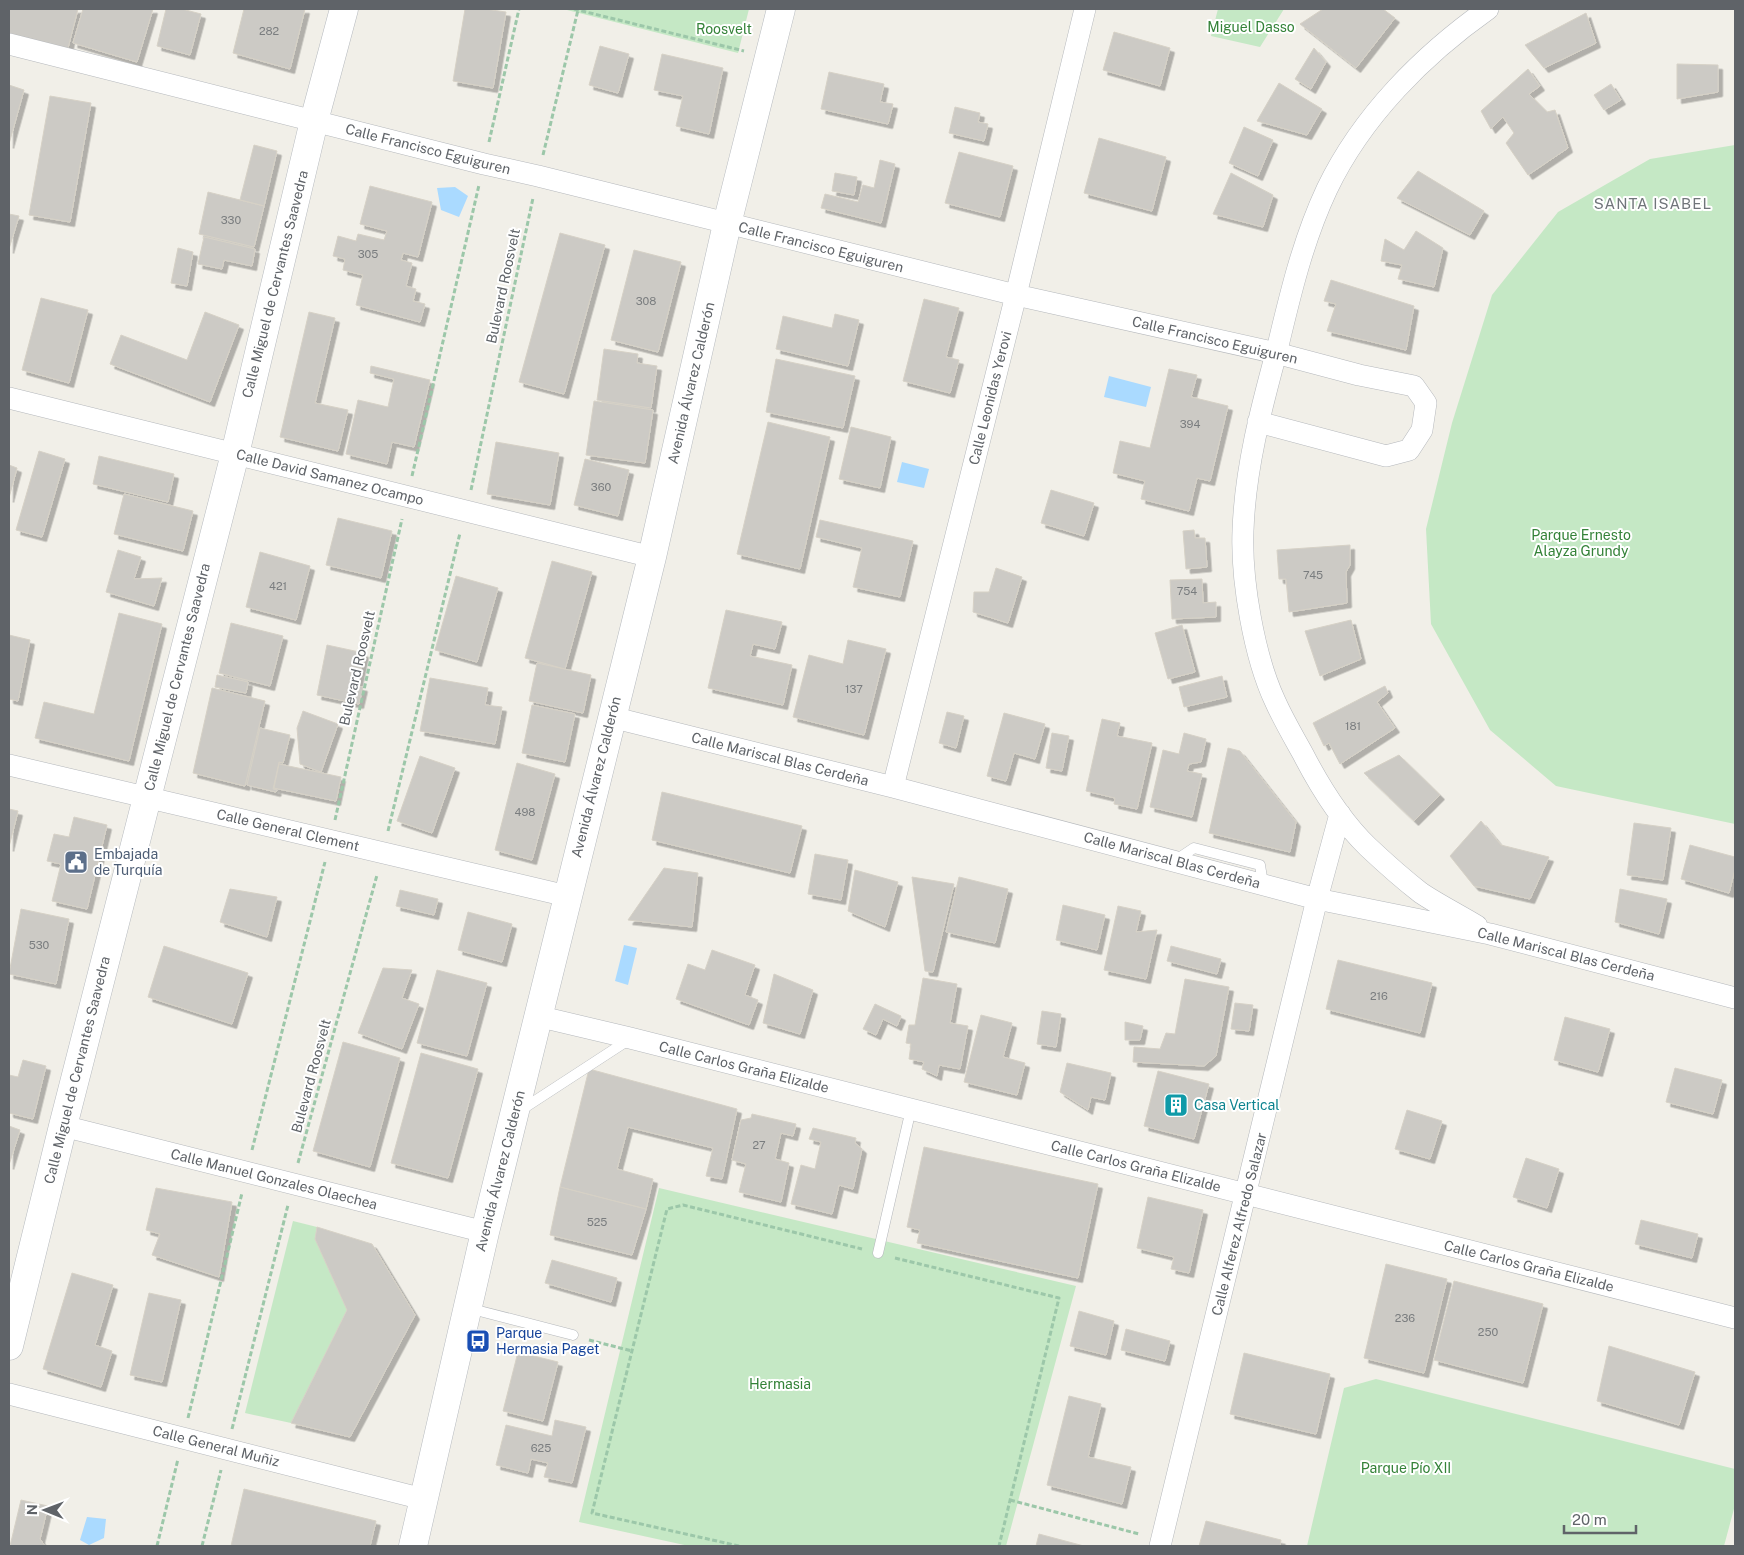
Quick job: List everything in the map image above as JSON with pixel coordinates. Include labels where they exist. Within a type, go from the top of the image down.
[{"type":"street","name":"Calle Miguel de Cervantes Saavedra","points":[[9,1346],[146,797],[235,454],[314,121],[344,9]]},
{"type":"street","name":"Avenida Álvarez Calderón","points":[[413,1546],[485,1232],[566,896],[652,556],[727,224],[781,9]]},
{"type":"street","name":"Calle Leonidas Yerovi","points":[[893,787],[1016,295],[1084,9]]},
{"type":"street","points":[[1488,9],[1464,26],[1423,61],[1386,101],[1353,145],[1328,188],[1312,227],[1294,281],[1258,422],[1246,485],[1242,532],[1243,570],[1256,648],[1274,699],[1313,774],[1340,814],[1366,845],[1423,894],[1490,934]]},
{"type":"street","name":"Calle Francisco Eguiguren","points":[[9,44],[1016,295],[1276,353],[1359,375],[1414,386],[1426,403],[1422,430],[1409,450],[1386,456],[1258,422]]},
{"type":"street","name":"Calle David Samanez Ocampo","points":[[9,398],[652,556]]},
{"type":"street","name":"Calle Mariscal Blas Cerdeña","points":[[611,717],[893,787],[1317,899],[1490,934],[1735,998]]},
{"type":"street","name":"Calle General Clement","points":[[9,765],[566,896]]},
{"type":"street","name":"Calle Alferez Alfredo Salazar","points":[[1161,1543],[1317,899],[1340,814]]},
{"type":"street","name":"Calle Carlos Graña Elizalde","points":[[537,1016],[1735,1318]]},
{"type":"street","name":"Calle Manuel Gonzales Olaechea","points":[[63,1126],[485,1232]]},
{"type":"street","name":"Calle General Muñiz","points":[[9,1394],[423,1499]]},
{"type":"lane","points":[[514,1115],[630,1038]]},
{"type":"lane","points":[[878,1253],[911,1109]]},
{"type":"lane","points":[[467,1308],[573,1336]]},
{"type":"path","points":[[488,149],[519,9]]},
{"type":"path","points":[[541,162],[576,9],[769,57]]},
{"type":"path","points":[[410,485],[480,182]]},
{"type":"path","name":"Bulevard Roosvelt","points":[[469,500],[534,195]]},
{"type":"path","name":"Bulevard Roosvelt","points":[[333,827],[404,513]]},
{"type":"path","points":[[386,839],[461,528]]},
{"type":"path","points":[[252,1150],[326,857]]},
{"type":"path","name":"Bulevard Roosvelt","points":[[296,1172],[378,870]]},
{"type":"path","points":[[187,1424],[242,1190]]},
{"type":"path","points":[[230,1435],[288,1202]]},
{"type":"path","points":[[739,1546],[592,1513],[667,1209],[683,1205],[1059,1298],[998,1546]]},
{"type":"path","points":[[573,1336],[632,1351]]},
{"type":"path","points":[[157,1546],[179,1456]]},
{"type":"path","points":[[202,1546],[222,1467]]},
{"type":"path","points":[[1010,1500],[1161,1543]]},
{"type":"green space","name":"Roosvelt","points":[[563,9],[749,9],[738,53]]},
{"type":"green space","name":"Miguel Dasso","points":[[1218,9],[1284,9],[1260,47],[1211,36]]},
{"type":"green space","name":"Parque Ernesto Alayza Grundy","points":[[1735,145],[1735,824],[1556,786],[1490,730],[1431,624],[1426,529],[1452,423],[1492,295],[1558,212],[1650,159]]},
{"type":"green space","name":"Hermasia","points":[[659,1188],[1076,1286],[1006,1546],[689,1546],[579,1522]]},
{"type":"green space","points":[[293,1221],[317,1227],[315,1239],[347,1310],[291,1423],[245,1413]]},
{"type":"green space","name":"Parque Pío XII","points":[[1376,1379],[1735,1469],[1735,1505],[1724,1546],[1307,1546],[1344,1388]]},
{"type":"water","points":[[455,187],[468,196],[459,217],[441,210],[437,188]]},
{"type":"water","points":[[1109,376],[1151,387],[1146,407],[1104,397]]},
{"type":"water","points":[[902,462],[929,469],[924,488],[897,482]]},
{"type":"water","points":[[624,945],[637,948],[628,985],[615,981]]},
{"type":"water","points":[[87,1517],[106,1519],[104,1538],[89,1545],[80,1540]]},
{"type":"building","points":[[9,9],[78,9],[68,48],[9,33]]},
{"type":"building","points":[[83,9],[153,9],[137,62],[73,43]]},
{"type":"building","points":[[166,9],[182,9],[201,14],[190,55],[157,46]]},
{"type":"building","points":[[244,9],[305,9],[290,69],[233,53]]},
{"type":"building","points":[[465,9],[506,12],[493,88],[453,81]]},
{"type":"building","points":[[1323,9],[1383,9],[1395,18],[1356,68],[1300,24]]},
{"type":"building","points":[[1586,13],[1596,43],[1544,68],[1525,45]]},
{"type":"building","points":[[1114,32],[1170,48],[1160,86],[1103,70]]},
{"type":"building","points":[[600,46],[629,54],[618,93],[589,85]]},
{"type":"building","points":[[1314,48],[1326,62],[1311,89],[1295,79]]},
{"type":"building","points":[[662,54],[723,68],[709,134],[676,126],[683,96],[654,90]]},
{"type":"building","points":[[1677,64],[1718,65],[1718,92],[1677,99]]},
{"type":"building","points":[[1528,69],[1540,86],[1529,94],[1547,112],[1555,110],[1568,148],[1528,175],[1506,143],[1514,133],[1503,117],[1491,129],[1481,111]]},
{"type":"building","points":[[829,72],[884,84],[880,102],[893,104],[888,124],[821,109]]},
{"type":"building","points":[[1279,83],[1322,109],[1307,135],[1257,121]]},
{"type":"building","points":[[1611,84],[1621,100],[1604,110],[1594,95]]},
{"type":"building","points":[[9,85],[24,90],[9,144]]},
{"type":"building","points":[[50,96],[91,103],[70,222],[29,215]]},
{"type":"building","points":[[955,107],[980,113],[978,122],[988,124],[984,141],[949,133]]},
{"type":"building","points":[[1244,127],[1273,140],[1258,176],[1229,163]]},
{"type":"building","points":[[1099,138],[1166,157],[1152,211],[1084,193]]},
{"type":"building","points":[[254,145],[277,151],[264,206],[240,200]]},
{"type":"building","points":[[959,152],[1013,166],[1000,217],[945,203]]},
{"type":"building","points":[[880,160],[895,164],[881,223],[821,208],[825,194],[858,202],[863,185],[874,188]]},
{"type":"building","points":[[1418,171],[1484,211],[1470,235],[1397,198]]},
{"type":"building","points":[[835,173],[857,177],[854,195],[832,191]]},
{"type":"building","points":[[1231,173],[1273,195],[1263,227],[1213,214]]},
{"type":"building","points":[[370,186],[432,202],[418,257],[403,253],[401,260],[412,263],[406,286],[416,289],[413,301],[425,304],[420,322],[356,305],[363,275],[343,270],[345,259],[333,256],[338,236],[356,241],[358,234],[384,240],[387,231],[360,224]]},
{"type":"building","points":[[208,192],[264,206],[254,247],[199,234]]},
{"type":"building","points":[[9,214],[19,216],[9,249]]},
{"type":"building","points":[[1416,231],[1443,248],[1434,287],[1398,279],[1402,265],[1381,261],[1385,239],[1404,250]]},
{"type":"building","points":[[560,233],[605,245],[564,394],[519,382]]},
{"type":"building","points":[[204,237],[255,249],[252,266],[224,260],[222,269],[198,264]]},
{"type":"building","points":[[178,248],[193,252],[187,286],[171,283]]},
{"type":"building","points":[[634,250],[681,262],[658,352],[611,340]]},
{"type":"building","points":[[1331,280],[1414,306],[1406,350],[1327,331],[1336,304],[1324,301]]},
{"type":"building","points":[[41,298],[88,310],[69,383],[22,370]]},
{"type":"building","points":[[924,299],[959,308],[946,357],[959,360],[950,393],[903,381]]},
{"type":"building","points":[[205,312],[239,325],[210,402],[110,364],[121,335],[187,360]]},
{"type":"building","points":[[309,312],[335,318],[315,403],[348,410],[338,451],[280,437]]},
{"type":"building","points":[[835,314],[859,320],[848,366],[776,349],[783,316],[832,328]]},
{"type":"building","points":[[604,349],[638,354],[637,363],[657,366],[651,408],[597,400]]},
{"type":"building","points":[[776,359],[855,376],[843,428],[766,412]]},
{"type":"building","points":[[371,366],[430,380],[414,447],[392,442],[387,464],[346,454],[358,400],[388,407],[394,379],[370,373]]},
{"type":"building","points":[[1169,369],[1197,375],[1191,397],[1228,406],[1210,481],[1197,478],[1189,511],[1141,499],[1145,481],[1113,473],[1120,441],[1150,448]]},
{"type":"building","points":[[594,401],[653,410],[645,463],[586,455]]},
{"type":"building","points":[[768,422],[830,437],[800,569],[737,554]]},
{"type":"building","points":[[851,427],[891,437],[880,488],[839,479]]},
{"type":"building","points":[[496,442],[559,453],[550,505],[487,494]]},
{"type":"building","points":[[39,451],[65,459],[42,537],[16,530]]},
{"type":"building","points":[[99,456],[174,474],[168,502],[93,484]]},
{"type":"building","points":[[585,459],[629,470],[618,516],[574,505]]},
{"type":"building","points":[[9,465],[17,468],[9,498]]},
{"type":"building","points":[[1051,490],[1094,503],[1084,536],[1041,523]]},
{"type":"building","points":[[124,494],[193,511],[183,551],[114,534]]},
{"type":"building","points":[[338,518],[392,531],[381,578],[326,565]]},
{"type":"building","points":[[820,520],[913,541],[900,597],[853,587],[862,548],[816,537]]},
{"type":"building","points":[[1194,530],[1195,538],[1205,538],[1207,567],[1186,569],[1183,531]]},
{"type":"building","points":[[1350,545],[1350,565],[1346,572],[1347,603],[1289,612],[1286,579],[1279,579],[1277,550]]},
{"type":"building","points":[[118,550],[141,557],[134,579],[162,578],[154,606],[106,592]]},
{"type":"building","points":[[260,552],[310,566],[296,620],[246,607]]},
{"type":"building","points":[[552,561],[592,572],[565,669],[525,658]]},
{"type":"building","points":[[996,568],[1022,577],[1008,623],[973,612],[974,592],[989,592]]},
{"type":"building","points":[[456,576],[498,588],[477,662],[435,650]]},
{"type":"building","points":[[1202,579],[1203,603],[1216,602],[1216,617],[1172,619],[1170,580]]},
{"type":"building","points":[[726,610],[782,622],[775,649],[753,644],[750,656],[792,665],[783,705],[708,688]]},
{"type":"building","points":[[119,613],[162,624],[129,761],[35,738],[44,702],[94,714]]},
{"type":"building","points":[[1351,620],[1361,659],[1320,676],[1305,631]]},
{"type":"building","points":[[231,623],[283,636],[270,686],[219,673]]},
{"type":"building","points":[[1182,625],[1195,672],[1168,679],[1155,633]]},
{"type":"building","points":[[9,635],[30,640],[18,701],[9,699]]},
{"type":"building","points":[[848,640],[886,649],[864,735],[793,717],[809,655],[843,664]]},
{"type":"building","points":[[327,645],[364,653],[357,686],[363,687],[359,704],[317,695]]},
{"type":"building","points":[[537,663],[591,675],[583,713],[529,701]]},
{"type":"building","points":[[217,675],[248,682],[246,693],[215,687]]},
{"type":"building","points":[[1222,676],[1227,697],[1184,707],[1179,687]]},
{"type":"building","points":[[430,678],[488,688],[485,705],[502,707],[495,744],[420,731]]},
{"type":"building","points":[[1385,686],[1388,693],[1377,702],[1395,728],[1340,764],[1329,743],[1324,746],[1313,723]]},
{"type":"building","points":[[212,688],[265,701],[245,786],[193,773]]},
{"type":"building","points":[[532,705],[575,714],[565,762],[522,753]]},
{"type":"building","points":[[303,711],[338,724],[321,772],[300,764],[297,728]]},
{"type":"building","points":[[947,712],[964,716],[956,748],[939,743]]},
{"type":"building","points":[[1004,713],[1045,724],[1035,759],[1014,753],[1006,781],[987,776]]},
{"type":"building","points":[[1102,719],[1120,723],[1117,736],[1152,743],[1137,809],[1114,804],[1115,798],[1086,791]]},
{"type":"building","points":[[260,728],[290,735],[283,763],[279,762],[273,789],[277,790],[276,792],[247,785]]},
{"type":"building","points":[[1052,733],[1069,736],[1062,771],[1046,768]]},
{"type":"building","points":[[1184,733],[1206,739],[1201,762],[1189,764],[1187,771],[1202,774],[1192,817],[1150,807],[1163,750],[1179,754]]},
{"type":"building","points":[[1228,748],[1240,751],[1296,822],[1290,852],[1209,833]]},
{"type":"building","points":[[1399,755],[1440,795],[1414,821],[1364,773]]},
{"type":"building","points":[[420,756],[455,768],[432,833],[397,821]]},
{"type":"building","points":[[517,763],[555,774],[532,860],[495,850]]},
{"type":"building","points":[[279,764],[341,777],[336,801],[274,788]]},
{"type":"building","points":[[662,792],[802,826],[790,873],[652,840]]},
{"type":"building","points":[[9,809],[18,811],[9,847]]},
{"type":"building","name":"Embajada de Turquía","points":[[74,817],[107,825],[87,909],[52,901],[61,864],[47,861],[54,834],[69,837]]},
{"type":"building","points":[[1481,821],[1501,845],[1549,857],[1530,899],[1474,886],[1450,856]]},
{"type":"building","points":[[1634,823],[1671,828],[1663,880],[1627,875]]},
{"type":"building","points":[[1690,845],[1735,857],[1735,869],[1729,893],[1681,879]]},
{"type":"building","points":[[815,854],[848,860],[841,900],[808,894]]},
{"type":"building","points":[[664,868],[698,873],[692,927],[628,920]]},
{"type":"building","points":[[855,870],[898,882],[885,927],[848,911]]},
{"type":"building","points":[[912,877],[954,884],[933,972],[925,971]]},
{"type":"building","points":[[959,877],[1008,889],[995,943],[946,932]]},
{"type":"building","points":[[230,889],[277,897],[267,937],[220,922]]},
{"type":"building","points":[[1620,889],[1667,899],[1659,934],[1615,922]]},
{"type":"building","points":[[400,890],[438,899],[434,915],[396,906]]},
{"type":"building","points":[[1063,905],[1105,915],[1097,950],[1056,940]]},
{"type":"building","points":[[1118,906],[1141,911],[1136,932],[1157,930],[1146,979],[1104,970]]},
{"type":"building","points":[[21,909],[69,919],[56,984],[9,974]]},
{"type":"building","points":[[468,912],[512,924],[502,962],[458,950]]},
{"type":"building","points":[[164,946],[248,973],[232,1024],[148,997]]},
{"type":"building","points":[[1171,946],[1221,959],[1217,974],[1167,961]]},
{"type":"building","points":[[712,950],[755,965],[745,995],[758,1000],[749,1025],[676,999],[688,964],[705,970]]},
{"type":"building","points":[[1338,960],[1432,983],[1420,1033],[1326,1009]]},
{"type":"building","points":[[383,968],[412,970],[402,998],[419,1004],[402,1049],[358,1033]]},
{"type":"building","points":[[437,970],[487,983],[467,1056],[417,1043]]},
{"type":"building","points":[[774,974],[813,990],[800,1034],[763,1023]]},
{"type":"building","points":[[923,978],[957,984],[950,1023],[968,1026],[960,1069],[939,1065],[937,1076],[922,1069],[924,1062],[909,1059],[911,1044],[906,1043],[909,1025],[915,1025]]},
{"type":"building","points":[[1185,979],[1229,987],[1216,1056],[1204,1066],[1133,1062],[1134,1047],[1160,1049],[1166,1033],[1175,1034]]},
{"type":"building","points":[[1235,1003],[1253,1005],[1249,1031],[1231,1029]]},
{"type":"building","points":[[875,1004],[901,1016],[897,1026],[883,1019],[876,1035],[863,1029]]},
{"type":"building","points":[[1042,1011],[1061,1014],[1056,1047],[1037,1044]]},
{"type":"building","points":[[981,1015],[1012,1023],[1003,1057],[1025,1063],[1017,1095],[964,1082]]},
{"type":"building","points":[[1565,1017],[1610,1029],[1598,1072],[1554,1060]]},
{"type":"building","points":[[1125,1022],[1143,1026],[1140,1040],[1125,1040]]},
{"type":"building","points":[[343,1042],[400,1058],[370,1167],[313,1151]]},
{"type":"building","points":[[421,1053],[478,1069],[448,1178],[391,1163]]},
{"type":"building","points":[[23,1060],[46,1066],[33,1119],[9,1113],[9,1075],[18,1077]]},
{"type":"building","points":[[1067,1063],[1111,1073],[1105,1100],[1091,1097],[1088,1110],[1060,1092]]},
{"type":"building","points":[[1675,1068],[1722,1080],[1713,1114],[1666,1102]]},
{"type":"building","points":[[589,1069],[737,1109],[722,1179],[706,1176],[713,1148],[628,1127],[617,1169],[653,1179],[646,1209],[560,1187]]},
{"type":"building","name":"Casa Vertical","points":[[1158,1071],[1209,1084],[1194,1139],[1144,1126]]},
{"type":"building","points":[[1407,1110],[1442,1121],[1430,1159],[1395,1149]]},
{"type":"building","points":[[752,1114],[796,1124],[793,1136],[781,1133],[775,1159],[789,1163],[781,1202],[739,1192],[746,1164],[732,1160],[741,1120],[751,1118]]},
{"type":"building","points":[[9,1126],[20,1130],[9,1165]]},
{"type":"building","points":[[813,1128],[856,1138],[855,1143],[862,1149],[853,1189],[839,1185],[832,1214],[791,1204],[801,1165],[815,1169],[821,1142],[809,1139]]},
{"type":"building","points":[[924,1147],[1098,1184],[1078,1278],[917,1243],[920,1230],[907,1227]]},
{"type":"building","points":[[1526,1158],[1559,1169],[1547,1208],[1513,1197]]},
{"type":"building","points":[[560,1187],[646,1209],[632,1255],[550,1235]]},
{"type":"building","points":[[156,1188],[232,1202],[219,1277],[152,1255],[160,1234],[146,1230]]},
{"type":"building","points":[[1148,1197],[1203,1210],[1189,1273],[1171,1269],[1174,1257],[1137,1248]]},
{"type":"building","points":[[1641,1220],[1698,1234],[1692,1258],[1635,1244]]},
{"type":"building","points":[[317,1227],[372,1244],[415,1315],[350,1437],[291,1423],[347,1310],[315,1239]]},
{"type":"building","points":[[552,1260],[617,1278],[611,1302],[545,1283]]},
{"type":"building","points":[[1386,1264],[1447,1279],[1424,1373],[1364,1358]]},
{"type":"building","points":[[72,1273],[113,1285],[95,1345],[112,1351],[101,1387],[43,1369]]},
{"type":"building","points":[[1454,1281],[1543,1304],[1523,1383],[1434,1360]]},
{"type":"building","points":[[149,1293],[181,1300],[162,1382],[130,1375]]},
{"type":"building","points":[[1079,1311],[1114,1321],[1106,1355],[1070,1346]]},
{"type":"building","points":[[1126,1329],[1170,1341],[1165,1361],[1121,1350]]},
{"type":"building","points":[[1609,1346],[1695,1372],[1679,1425],[1597,1401]]},
{"type":"building","points":[[518,1352],[558,1362],[543,1421],[503,1411]]},
{"type":"building","points":[[1244,1353],[1330,1374],[1316,1434],[1230,1414]]},
{"type":"building","points":[[1069,1396],[1101,1404],[1088,1457],[1131,1467],[1122,1504],[1047,1485]]},
{"type":"building","points":[[555,1420],[586,1427],[572,1483],[544,1477],[548,1463],[531,1459],[528,1473],[496,1465],[506,1425],[552,1436]]},
{"type":"building","points":[[244,1489],[376,1521],[370,1546],[231,1546]]},
{"type":"building","points":[[21,1500],[48,1506],[40,1539],[45,1546],[10,1546]]},
{"type":"building","points":[[1206,1521],[1281,1540],[1280,1546],[1199,1546]]},
{"type":"building","points":[[1039,1534],[1084,1546],[1036,1546]]},
{"type":"place","name":"Embajada de Turquía","points":[[76,862]]},
{"type":"place","name":"Casa Vertical","points":[[1176,1105]]},
{"type":"place","name":"Parque Hermasia Paget","points":[[478,1341]]},
{"type":"district","name":"SANTA ISABEL","points":[[1653,203]]}]
